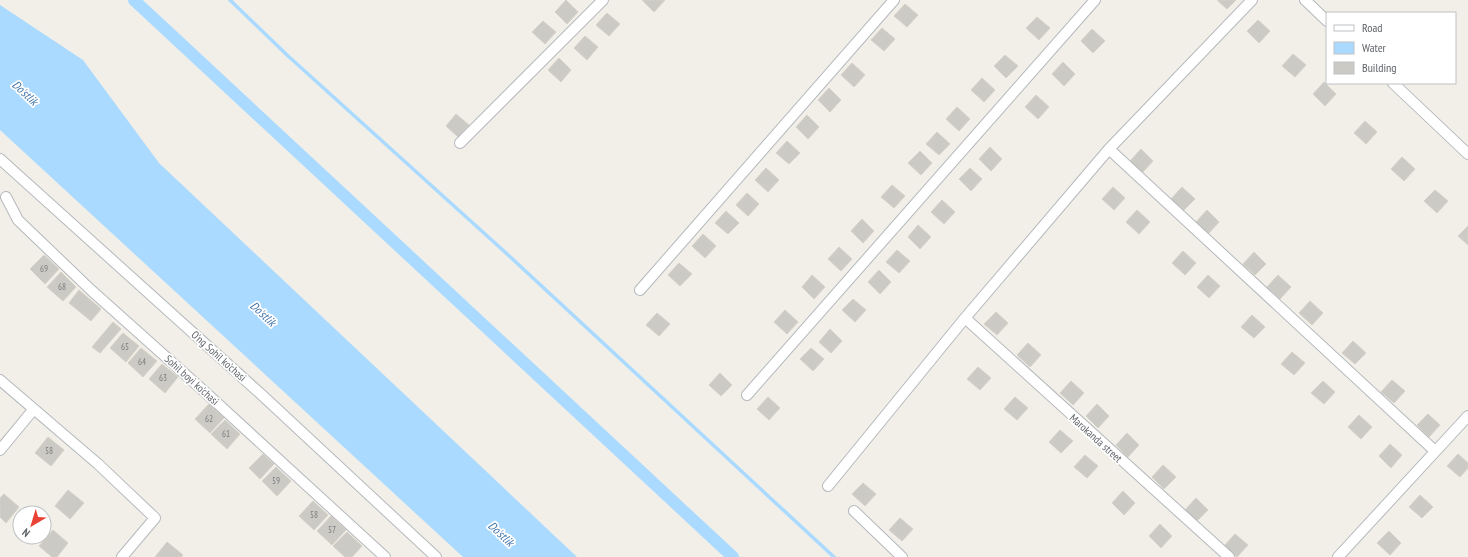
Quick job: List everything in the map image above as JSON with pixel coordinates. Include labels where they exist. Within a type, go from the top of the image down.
[{"type":"street","points":[[460,142],[603,0]]},
{"type":"street","points":[[640,290],[894,0]]},
{"type":"street","points":[[828,486],[965,318],[1109,149],[1252,0]]},
{"type":"street","points":[[1305,0],[1326,20]]},
{"type":"street","points":[[747,395],[1089,2]]},
{"type":"street","points":[[1394,84],[1468,154]]},
{"type":"street","points":[[1109,149],[1435,451]]},
{"type":"street","name":"O'ng Sohil ko'chasi","points":[[0,159],[264,396],[433,556]]},
{"type":"street","name":"Sohil boyi ko'chasi","points":[[6,197],[18,220],[91,290],[385,557]]},
{"type":"street","name":"Marokanda street","points":[[965,318],[1228,557]]},
{"type":"street","points":[[0,380],[33,410],[98,464],[155,518],[122,557]]},
{"type":"street","points":[[0,450],[33,410]]},
{"type":"street","points":[[1338,557],[1468,416]]},
{"type":"street","points":[[854,511],[902,557]]},
{"type":"water","name":"Do'stlik","points":[[0,5],[83,60],[159,163],[577,557],[463,557],[0,130]]},
{"type":"building","points":[[566,0],[578,12],[567,24],[555,12]]},
{"type":"building","points":[[642,0],[665,0],[654,12]]},
{"type":"building","points":[[1217,0],[1236,0],[1227,9]]},
{"type":"building","points":[[905,4],[918,15],[907,27],[894,16]]},
{"type":"building","points":[[607,13],[620,24],[609,36],[596,25]]},
{"type":"building","points":[[1037,17],[1050,28],[1039,40],[1026,28]]},
{"type":"building","points":[[1258,20],[1270,31],[1259,43],[1247,31]]},
{"type":"building","points":[[543,21],[556,32],[545,44],[532,32]]},
{"type":"building","points":[[882,28],[895,39],[884,51],[871,40]]},
{"type":"building","points":[[1092,29],[1105,41],[1093,53],[1081,41]]},
{"type":"building","points":[[585,36],[598,47],[587,60],[574,48]]},
{"type":"building","points":[[1293,54],[1306,65],[1295,77],[1282,66]]},
{"type":"building","points":[[1005,55],[1018,66],[1006,78],[994,66]]},
{"type":"building","points":[[559,58],[571,70],[561,82],[548,70]]},
{"type":"building","points":[[1063,62],[1075,74],[1064,86],[1052,74]]},
{"type":"building","points":[[852,63],[865,75],[854,87],[841,75]]},
{"type":"building","points":[[982,78],[995,90],[984,102],[971,90]]},
{"type":"building","points":[[1324,82],[1336,94],[1325,106],[1313,94]]},
{"type":"building","points":[[829,88],[841,100],[830,112],[818,100]]},
{"type":"building","points":[[1036,95],[1049,107],[1038,119],[1025,107]]},
{"type":"building","points":[[957,107],[970,119],[959,131],[946,119]]},
{"type":"building","points":[[456,114],[469,125],[458,137],[446,126]]},
{"type":"building","points":[[807,115],[819,127],[808,139],[796,127]]},
{"type":"building","points":[[1365,121],[1377,132],[1366,144],[1354,133]]},
{"type":"building","points":[[937,132],[950,144],[939,155],[926,144]]},
{"type":"building","points":[[787,141],[800,153],[789,164],[776,153]]},
{"type":"building","points":[[990,147],[1002,159],[991,171],[979,159]]},
{"type":"building","points":[[1141,149],[1153,161],[1142,173],[1130,161]]},
{"type":"building","points":[[920,151],[932,163],[921,175],[908,163]]},
{"type":"building","points":[[1402,157],[1415,169],[1404,181],[1391,169]]},
{"type":"building","points":[[766,168],[779,180],[768,192],[755,180]]},
{"type":"building","points":[[970,168],[982,179],[971,191],[959,179]]},
{"type":"building","points":[[892,185],[905,196],[894,208],[881,197]]},
{"type":"building","points":[[1113,187],[1125,198],[1114,210],[1102,199]]},
{"type":"building","points":[[1182,187],[1195,199],[1184,210],[1171,199]]},
{"type":"building","points":[[1435,190],[1448,201],[1437,213],[1424,201]]},
{"type":"building","points":[[747,193],[759,204],[748,216],[736,205]]},
{"type":"building","points":[[942,200],[955,212],[944,224],[931,212]]},
{"type":"building","points":[[1137,210],[1150,222],[1139,234],[1126,222]]},
{"type":"building","points":[[1207,210],[1219,222],[1208,234],[1196,222]]},
{"type":"building","points":[[726,211],[739,223],[728,234],[715,223]]},
{"type":"building","points":[[862,219],[874,231],[863,243],[851,231]]},
{"type":"building","points":[[918,225],[931,237],[920,249],[908,237]]},
{"type":"building","points":[[1468,226],[1468,245],[1458,236]]},
{"type":"building","points":[[703,234],[716,246],[705,258],[692,246]]},
{"type":"building","points":[[839,247],[852,259],[841,271],[828,259]]},
{"type":"building","points":[[897,250],[910,261],[899,273],[886,262]]},
{"type":"building","points":[[1183,251],[1196,263],[1185,275],[1172,263]]},
{"type":"building","points":[[1254,252],[1266,264],[1255,275],[1243,264]]},
{"type":"building","points":[[44,255],[59,269],[45,284],[30,269]]},
{"type":"building","points":[[679,263],[692,274],[680,286],[668,275]]},
{"type":"building","points":[[879,270],[891,282],[880,294],[868,282]]},
{"type":"building","points":[[61,272],[76,287],[63,301],[47,287]]},
{"type":"building","points":[[812,275],[825,287],[814,299],[802,287]]},
{"type":"building","points":[[1208,275],[1220,286],[1209,298],[1197,287]]},
{"type":"building","points":[[1278,275],[1291,287],[1280,299],[1267,287]]},
{"type":"building","points":[[79,290],[101,309],[91,321],[69,303]]},
{"type":"building","points":[[853,299],[866,310],[855,322],[842,310]]},
{"type":"building","points":[[1310,301],[1323,313],[1312,325],[1299,313]]},
{"type":"building","points":[[785,310],[798,322],[787,334],[774,322]]},
{"type":"building","points":[[996,312],[1008,323],[997,335],[984,324]]},
{"type":"building","points":[[657,313],[670,324],[659,336],[646,325]]},
{"type":"building","points":[[1252,315],[1265,327],[1254,338],[1241,327]]},
{"type":"building","points":[[113,322],[121,329],[100,353],[92,347]]},
{"type":"building","points":[[830,329],[842,341],[831,353],[819,342]]},
{"type":"building","points":[[123,333],[139,346],[126,362],[110,348]]},
{"type":"building","points":[[1353,341],[1366,353],[1355,364],[1342,353]]},
{"type":"building","points":[[1028,343],[1041,355],[1030,367],[1017,355]]},
{"type":"building","points":[[141,348],[157,361],[143,377],[128,363]]},
{"type":"building","points":[[811,348],[824,359],[813,371],[800,359]]},
{"type":"building","points":[[1292,352],[1305,363],[1294,375],[1281,364]]},
{"type":"building","points":[[162,364],[178,377],[165,393],[149,379]]},
{"type":"building","points":[[978,367],[991,378],[980,390],[967,379]]},
{"type":"building","points":[[720,373],[732,385],[721,396],[709,385]]},
{"type":"building","points":[[1392,380],[1405,391],[1394,403],[1381,392]]},
{"type":"building","points":[[1071,381],[1084,393],[1073,405],[1060,393]]},
{"type":"building","points":[[1323,381],[1335,392],[1324,404],[1311,393]]},
{"type":"building","points":[[768,397],[780,408],[769,420],[757,409]]},
{"type":"building","points":[[1015,397],[1028,408],[1017,420],[1004,409]]},
{"type":"building","points":[[209,404],[224,418],[210,433],[195,419]]},
{"type":"building","points":[[1097,404],[1109,416],[1098,428],[1086,416]]},
{"type":"building","points":[[1428,414],[1440,425],[1429,437],[1417,425]]},
{"type":"building","points":[[1359,415],[1372,427],[1361,439],[1348,427]]},
{"type":"building","points":[[225,420],[240,434],[227,449],[211,434]]},
{"type":"building","points":[[1060,430],[1073,441],[1061,453],[1049,442]]},
{"type":"building","points":[[1127,433],[1139,445],[1128,457],[1116,445]]},
{"type":"building","points":[[48,437],[64,450],[51,466],[35,453]]},
{"type":"building","points":[[1390,444],[1402,455],[1391,468],[1379,456]]},
{"type":"building","points":[[263,454],[274,464],[260,479],[249,468]]},
{"type":"building","points":[[1458,454],[1468,463],[1468,468],[1460,477],[1447,466]]},
{"type":"building","points":[[1085,455],[1098,466],[1087,478],[1074,467]]},
{"type":"building","points":[[1163,465],[1176,477],[1164,489],[1152,477]]},
{"type":"building","points":[[276,467],[291,481],[277,496],[262,481]]},
{"type":"building","points":[[863,483],[876,494],[865,506],[852,494]]},
{"type":"building","points":[[68,490],[84,503],[70,519],[55,506]]},
{"type":"building","points":[[1123,491],[1135,503],[1124,515],[1112,503]]},
{"type":"building","points":[[4,494],[17,505],[12,505],[12,516],[6,523],[0,517],[0,498]]},
{"type":"building","points":[[1420,495],[1433,507],[1422,518],[1409,507]]},
{"type":"building","points":[[1196,498],[1208,510],[1197,521],[1185,510]]},
{"type":"building","points":[[313,501],[328,515],[314,530],[299,516]]},
{"type":"building","points":[[331,516],[346,530],[332,545],[317,531]]},
{"type":"building","points":[[900,518],[913,529],[902,541],[889,530]]},
{"type":"building","points":[[1160,524],[1172,536],[1161,548],[1149,536]]},
{"type":"building","points":[[53,530],[68,543],[57,557],[52,557],[39,546],[52,545]]},
{"type":"building","points":[[1389,531],[1401,543],[1390,555],[1377,543]]},
{"type":"building","points":[[347,532],[362,546],[352,557],[345,557],[333,546]]},
{"type":"building","points":[[1235,534],[1248,545],[1237,557],[1224,546]]},
{"type":"building","points":[[167,542],[183,555],[181,557],[155,557]]},
{"type":"waterway","points":[[134,0],[733,557]]},
{"type":"waterway","points":[[230,0],[287,55],[506,253],[834,557]]}]
